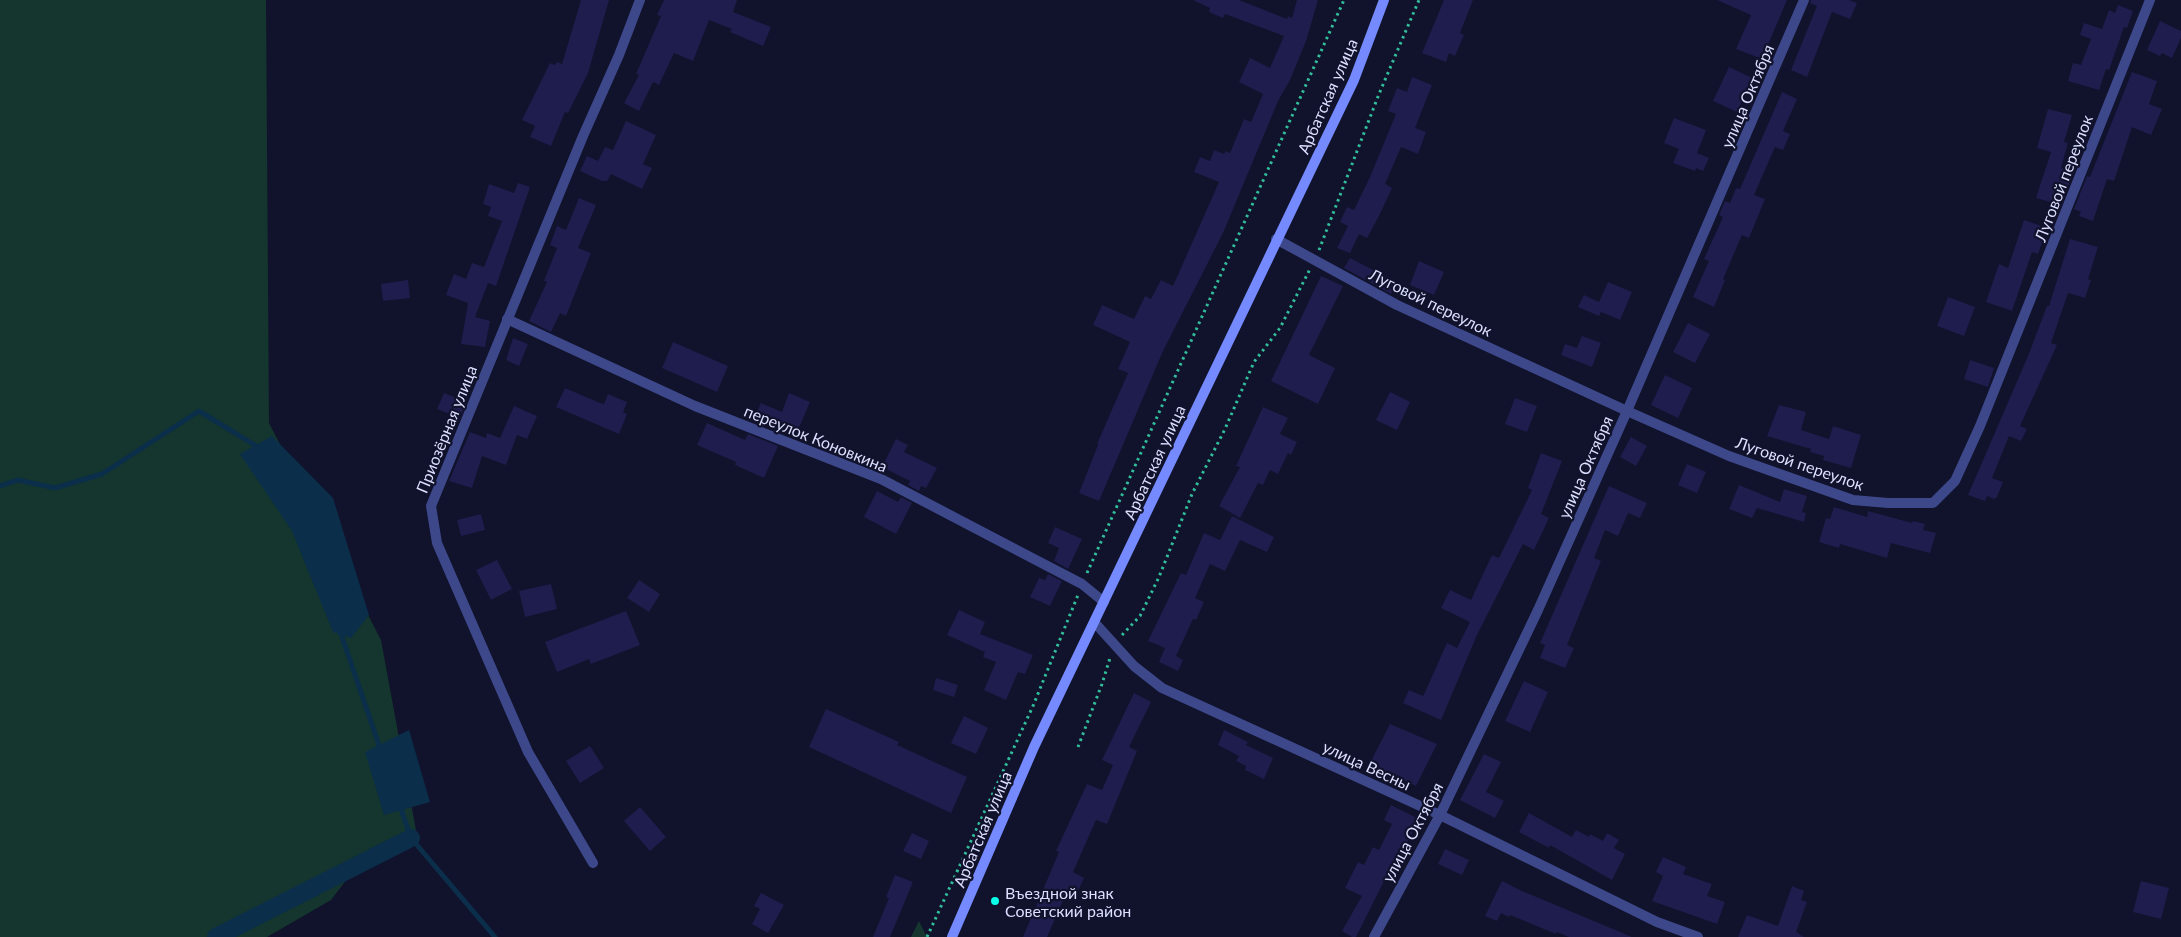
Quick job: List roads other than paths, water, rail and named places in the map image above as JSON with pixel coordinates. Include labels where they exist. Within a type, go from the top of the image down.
[{"type":"main road","name":"Арбатская улица","points":[[952,937],[1034,747],[1095,623],[1276,239],[1354,80],[1384,0]]},
{"type":"street","name":"Приозёрная улица","points":[[593,863],[528,752],[437,543],[431,506],[583,136],[619,55],[640,0]]},
{"type":"street","name":"улица Октября","points":[[1374,937],[1440,815],[1538,610],[1627,411],[1804,0]]},
{"type":"street","name":"Луговой переулок","points":[[1276,239],[1397,305],[1627,411],[1730,456],[1853,500],[1888,503],[1933,503],[1955,481],[1980,426],[2150,0]]},
{"type":"street","name":"переулок Коновкина","points":[[507,319],[695,406],[881,480],[1082,584],[1104,602]]},
{"type":"street","name":"улица Весны","points":[[1095,623],[1134,666],[1162,688],[1440,815],[1657,922],[1698,937]]},
{"type":"water","points":[[272,436],[333,498],[369,615],[351,638],[333,632],[292,531],[240,454]]},
{"type":"water","points":[[409,730],[430,802],[384,815],[365,752]]},
{"type":"waterway","points":[[0,486],[18,480],[55,488],[102,474],[199,411],[261,449]]},
{"type":"waterway","points":[[340,631],[381,751]]},
{"type":"waterway","points":[[400,806],[411,838],[495,937]]},
{"type":"waterway","points":[[216,937],[411,838]]},
{"type":"place","name":"Въездной знак Советский район","points":[[995,901]]}]
